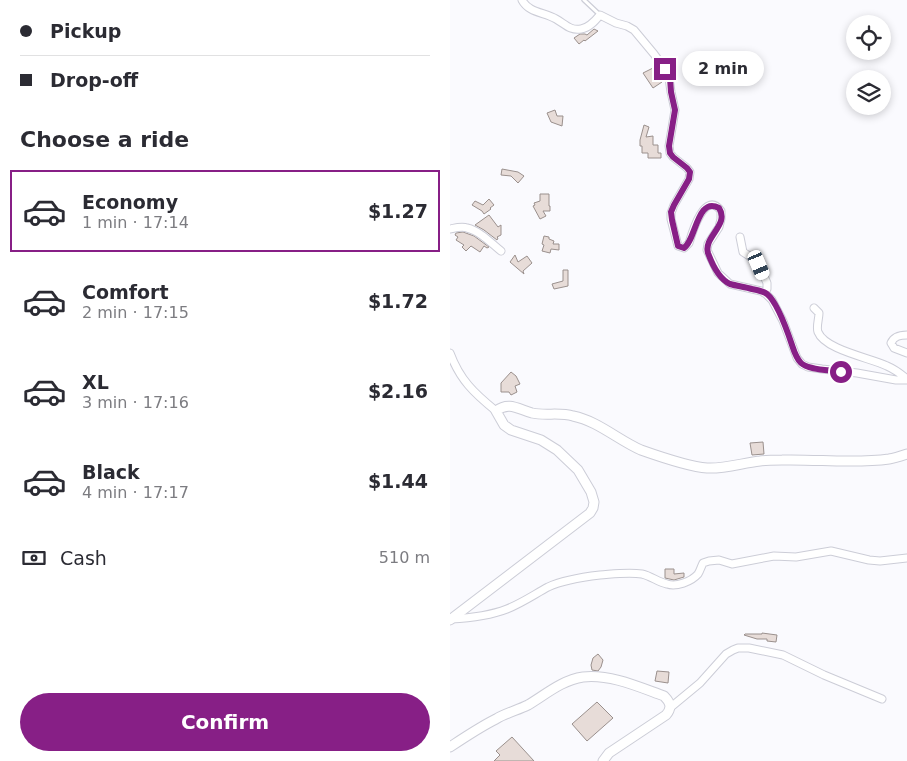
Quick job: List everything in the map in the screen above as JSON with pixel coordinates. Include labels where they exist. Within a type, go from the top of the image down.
[{"type":"street","points":[[522,0],[529,9],[554,18],[568,28],[575,30],[583,29],[592,24],[600,15],[627,26],[634,30],[665,69],[670,78],[675,110],[669,146],[670,153],[690,172],[689,179],[671,212],[678,246],[684,248],[687,246],[698,219],[705,208],[716,206],[721,211],[721,218],[719,227],[708,244],[707,250],[718,273],[730,284],[764,293],[772,300],[783,321],[797,358],[802,364],[808,367],[896,380],[907,379]]},
{"type":"street","points":[[450,229],[468,228],[501,251]]},
{"type":"street","points":[[740,236],[743,252],[757,262],[764,277],[767,285],[764,293]]},
{"type":"street","points":[[814,308],[819,313],[819,333],[828,342],[846,352],[886,366],[907,379]]},
{"type":"street","points":[[907,335],[896,337],[891,343],[894,348],[907,353]]},
{"type":"street","points":[[450,353],[465,383],[496,411],[504,425],[510,430],[541,440],[557,450],[578,470],[591,492],[594,502],[594,508],[590,513],[451,619]]},
{"type":"street","points":[[496,411],[501,407],[509,406],[532,413],[573,416],[584,419],[643,450],[682,463],[706,468],[728,467],[760,460],[846,462],[891,459],[907,454]]},
{"type":"street","points":[[451,619],[488,615],[510,608],[550,586],[569,580],[594,576],[642,574],[665,584],[674,585],[681,584],[696,576],[703,564],[709,561],[719,560],[732,564],[774,556],[796,557],[831,551],[869,560],[880,561],[907,558]]},
{"type":"street","points":[[603,761],[609,753],[622,743],[666,715],[671,707],[700,683],[726,654],[738,648],[749,648],[783,656],[882,698]]},
{"type":"street","points":[[450,747],[496,719],[526,706],[552,689],[582,677],[618,680],[664,696],[671,707]]},
{"type":"lane","points":[[584,0],[600,15]]},
{"type":"building","points":[[594,29],[598,31],[579,44],[574,38],[580,34],[587,35]]},
{"type":"building","points":[[653,68],[662,82],[653,88],[643,73]]},
{"type":"building","points":[[555,110],[557,116],[563,116],[562,126],[551,122],[547,113]]},
{"type":"building","points":[[644,125],[649,127],[646,137],[653,136],[653,145],[658,145],[658,153],[661,153],[661,158],[648,158],[648,153],[642,153],[640,140]]},
{"type":"building","points":[[502,169],[518,172],[524,176],[518,183],[511,176],[501,175]]},
{"type":"building","points":[[540,194],[549,194],[550,211],[543,211],[546,216],[540,219],[533,206],[535,205],[534,203],[540,201]]},
{"type":"building","points":[[489,199],[494,205],[484,214],[472,205],[475,201],[483,205]]},
{"type":"building","points":[[489,215],[498,227],[501,225],[501,235],[497,237],[497,240],[475,225]]},
{"type":"building","points":[[463,232],[474,236],[489,247],[484,246],[480,252],[471,246],[466,251],[462,247],[464,245],[456,240],[458,237],[455,235],[456,233]]},
{"type":"building","points":[[544,236],[554,241],[553,244],[559,244],[559,250],[551,249],[550,253],[542,251]]},
{"type":"building","points":[[515,255],[518,262],[527,256],[532,263],[523,271],[524,274],[510,262]]},
{"type":"building","points":[[563,270],[568,270],[568,286],[554,289],[552,284],[563,281]]},
{"type":"building","points":[[511,372],[516,376],[520,384],[515,386],[517,392],[511,395],[509,392],[501,392],[501,383]]},
{"type":"building","points":[[763,442],[764,454],[752,455],[750,443]]},
{"type":"building","points":[[665,569],[674,569],[674,574],[684,573],[684,577],[674,580],[665,578]]},
{"type":"building","points":[[762,634],[777,635],[776,642],[744,635]]},
{"type":"building","points":[[598,654],[603,660],[601,667],[598,671],[592,670],[593,658]]},
{"type":"building","points":[[657,671],[669,672],[668,683],[655,681]]},
{"type":"building","points":[[597,702],[613,718],[587,741],[572,724]]},
{"type":"building","points":[[512,737],[534,761],[494,761],[500,755],[496,751]]},
{"type":"route","points":[[665,69],[670,78],[675,110],[669,146],[670,153],[690,172],[689,179],[671,212],[676,243],[681,248],[687,246],[698,219],[705,208],[712,205],[719,208],[721,218],[719,227],[708,244],[707,250],[718,273],[730,284],[761,292],[772,300],[783,321],[797,358],[802,364],[808,367],[841,372]]}]
